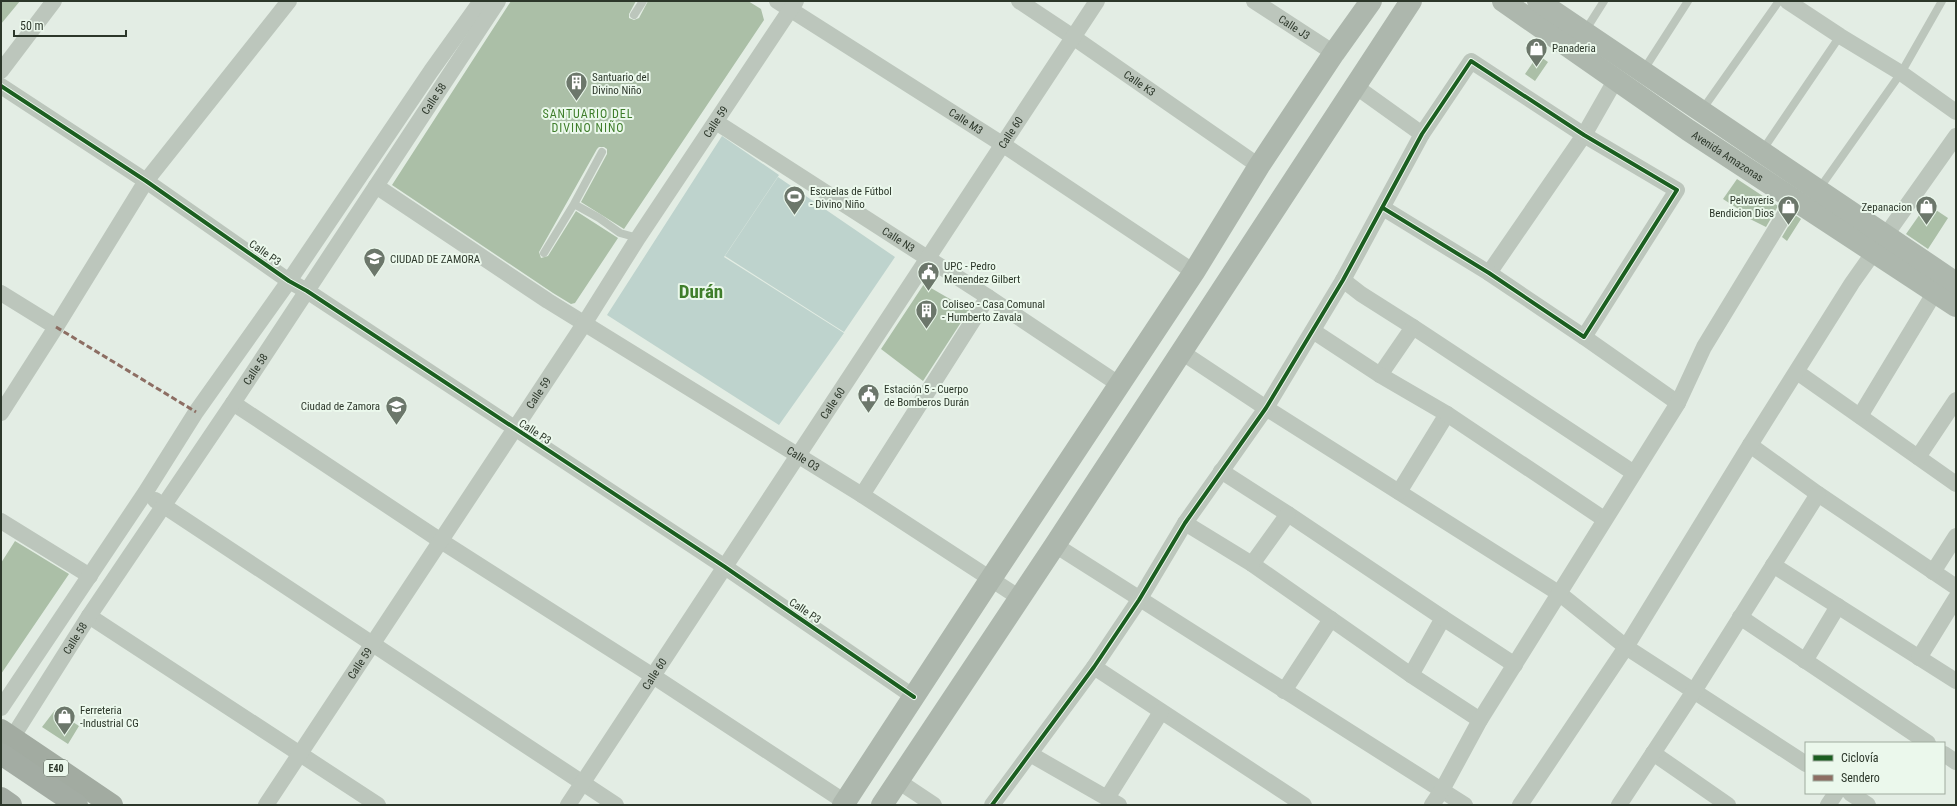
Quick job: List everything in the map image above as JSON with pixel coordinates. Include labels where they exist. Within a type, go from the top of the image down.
[{"type":"highway","name":"E40","points":[[5,741],[77,805]]},
{"type":"highway","points":[[1,798],[11,805]]},
{"type":"main road","name":"E40","points":[[5,741],[112,805]]},
{"type":"street","points":[[1,71],[54,1]]},
{"type":"street","name":"Calle 58","points":[[1,708],[145,493],[196,412],[481,1]]},
{"type":"street","name":"Calle 58","points":[[5,741],[233,403],[498,1]]},
{"type":"street","name":"Calle M3","points":[[777,1],[793,5],[1194,272]]},
{"type":"street","name":"Calle K3","points":[[1019,1],[1073,36],[1259,166]]},
{"type":"street","name":"Calle 60","points":[[568,805],[1096,1]]},
{"type":"street","name":"Calle J3","points":[[1254,1],[1334,53]]},
{"type":"street","points":[[233,403],[441,541],[653,676],[844,804],[1194,272],[1259,166],[1370,1]]},
{"type":"street","points":[[882,805],[1055,546],[1180,352],[1411,1]]},
{"type":"street","name":"Avenida Amazonas","points":[[1503,1],[1688,130],[1794,199],[1956,283]]},
{"type":"street","name":"Avenida Amazonas","points":[[1538,1],[1818,191],[1935,292],[1956,306]]},
{"type":"street","points":[[1787,1],[1840,36],[1901,73],[1956,112]]},
{"type":"street","points":[[1,413],[146,181],[283,3]]},
{"type":"street","name":"Calle 59","points":[[266,805],[584,324],[638,238],[793,5]]},
{"type":"street","points":[[992,805],[1094,667],[1139,600],[1185,522],[1266,408],[1343,280],[1422,134],[1471,61],[1584,134],[1676,190],[1584,337]]},
{"type":"street","points":[[1489,274],[1584,134],[1616,79]]},
{"type":"street","name":"Calle P3","points":[[1,86],[146,181],[288,281],[307,291],[725,567],[914,696]]},
{"type":"street","points":[[1356,86],[1422,134]]},
{"type":"street","name":"Calle N3","points":[[716,122],[988,297],[1120,385]]},
{"type":"street","points":[[1520,805],[1626,647],[1750,445],[1879,244],[1956,136]]},
{"type":"street","name":"Calle O3","points":[[376,186],[584,324],[862,495],[990,580],[1020,598]]},
{"type":"street","points":[[1432,805],[1442,790],[1480,720],[1560,594],[1604,519],[1678,403],[1704,347],[1794,199]]},
{"type":"street","points":[[1383,208],[1489,274],[1584,337],[1678,403]]},
{"type":"street","points":[[1343,280],[1361,294],[1634,473]]},
{"type":"street","points":[[1860,416],[1935,292]]},
{"type":"street","points":[[1,293],[56,327]]},
{"type":"street","points":[[862,495],[988,297]]},
{"type":"street","points":[[1380,375],[1413,327]]},
{"type":"street","points":[[1313,332],[1380,375],[1447,414],[1604,519]]},
{"type":"street","points":[[1180,352],[1560,594],[1626,647],[1805,763]]},
{"type":"street","points":[[1797,372],[1956,484]]},
{"type":"street","points":[[1918,457],[1956,400]]},
{"type":"street","points":[[1399,492],[1447,414]]},
{"type":"street","points":[[1750,445],[1818,494],[1956,587]]},
{"type":"street","points":[[1221,471],[1515,665]]},
{"type":"street","points":[[145,493],[616,805]]},
{"type":"street","points":[[1619,805],[1694,691],[1818,494]]},
{"type":"street","points":[[1252,564],[1288,514]]},
{"type":"street","points":[[1,521],[90,576]]},
{"type":"street","points":[[1185,522],[1252,564],[1411,675],[1480,720]]},
{"type":"street","points":[[1933,572],[1956,536]]},
{"type":"street","points":[[1055,546],[1465,805]]},
{"type":"street","points":[[1773,565],[1956,681]]},
{"type":"street","points":[[1919,658],[1956,598]]},
{"type":"street","points":[[1805,661],[1838,606]]},
{"type":"street","points":[[89,616],[378,805]]},
{"type":"street","points":[[1740,617],[1926,742]]},
{"type":"street","points":[[1411,675],[1443,618]]},
{"type":"street","points":[[1284,691],[1331,619]]},
{"type":"street","points":[[1094,667],[1304,805]]},
{"type":"street","points":[[1030,754],[1113,801],[1161,712]]},
{"type":"street","points":[[1653,753],[1728,805]]},
{"type":"street","points":[[1945,755],[1956,762]]},
{"type":"street","points":[[898,781],[934,805]]},
{"type":"street","points":[[1828,805],[1835,794]]},
{"type":"street","points":[[1852,794],[1868,805]]},
{"type":"lane","points":[[634,15],[643,1]]},
{"type":"lane","points":[[1584,32],[1604,1]]},
{"type":"lane","points":[[1643,71],[1688,1]]},
{"type":"lane","points":[[1702,111],[1779,1]]},
{"type":"lane","points":[[1818,191],[1901,73],[1942,1]]},
{"type":"lane","points":[[1762,152],[1840,36]]},
{"type":"lane","points":[[544,253],[574,204],[602,152]]},
{"type":"lane","points":[[574,204],[599,218],[620,233],[638,238]]},
{"type":"shaded area","points":[[722,136],[779,175],[724,257],[844,333],[779,425],[607,315]]},
{"type":"shaded area","name":"Escuelas de Fútbol - Divino Niño","points":[[778,177],[895,257],[844,332],[725,256]]},
{"type":"building","points":[[1,1],[20,1],[1,24]]},
{"type":"building","name":"Santuario del Divino Niño","points":[[511,1],[636,1],[629,14],[629,18],[634,20],[639,18],[648,1],[748,1],[761,9],[764,20],[624,229],[581,202],[607,154],[607,149],[604,147],[599,147],[597,149],[539,252],[541,258],[548,256],[576,211],[618,238],[575,303],[571,304],[392,185]]},
{"type":"building","name":"Panaderia","points":[[1538,55],[1548,62],[1535,81],[1525,74]]},
{"type":"building","points":[[1737,179],[1778,206],[1766,227],[1748,218],[1749,216],[1723,199]]},
{"type":"building","name":"Zepanacion","points":[[1927,204],[1948,218],[1928,249],[1906,234]]},
{"type":"building","points":[[1795,215],[1801,219],[1787,241],[1782,237]]},
{"type":"building","name":"Coliseo - Casa Comunal - Humberto Zavala","points":[[924,284],[969,310],[923,381],[881,349]]},
{"type":"building","points":[[15,541],[69,574],[1,674],[1,563]]},
{"type":"building","name":"Ferreteria -Industrial CG","points":[[55,710],[79,726],[68,744],[42,727]]},
{"type":"marked path","points":[[56,327],[196,412]]},
{"type":"cycle path","points":[[992,805],[1094,667],[1139,600],[1185,523],[1266,408],[1343,280],[1422,134],[1471,61],[1584,135],[1677,190],[1584,337],[1489,273],[1383,208]]},
{"type":"cycle path","points":[[1,86],[146,181],[289,281],[307,291],[725,567],[914,697]]},
{"type":"place","name":"Panaderia","points":[[1536,68]]},
{"type":"place","name":"Santuario del Divino Niño","points":[[577,102]]},
{"type":"place","name":"Escuelas de Fútbol - Divino Niño","points":[[794,216]]},
{"type":"place","name":"Pelvaveris Bendicion Dios","points":[[1789,226]]},
{"type":"place","name":"Zepanacion","points":[[1927,226]]},
{"type":"place","name":"CIUDAD DE ZAMORA","points":[[374,278]]},
{"type":"place","name":"UPC - Pedro Menendez Gilbert","points":[[928,292]]},
{"type":"place","name":"Coliseo - Casa Comunal - Humberto Zavala","points":[[926,330]]},
{"type":"place","name":"Estación 5 - Cuerpo de Bomberos Durán","points":[[869,414]]},
{"type":"place","name":"Ciudad de Zamora","points":[[396,426]]},
{"type":"place","name":"Ferreteria -Industrial CG","points":[[64,736]]},
{"type":"district","name":"SANTUARIO DEL DIVINO NIÑO","points":[[588,121]]},
{"type":"district","name":"Durán","points":[[701,291]]}]
